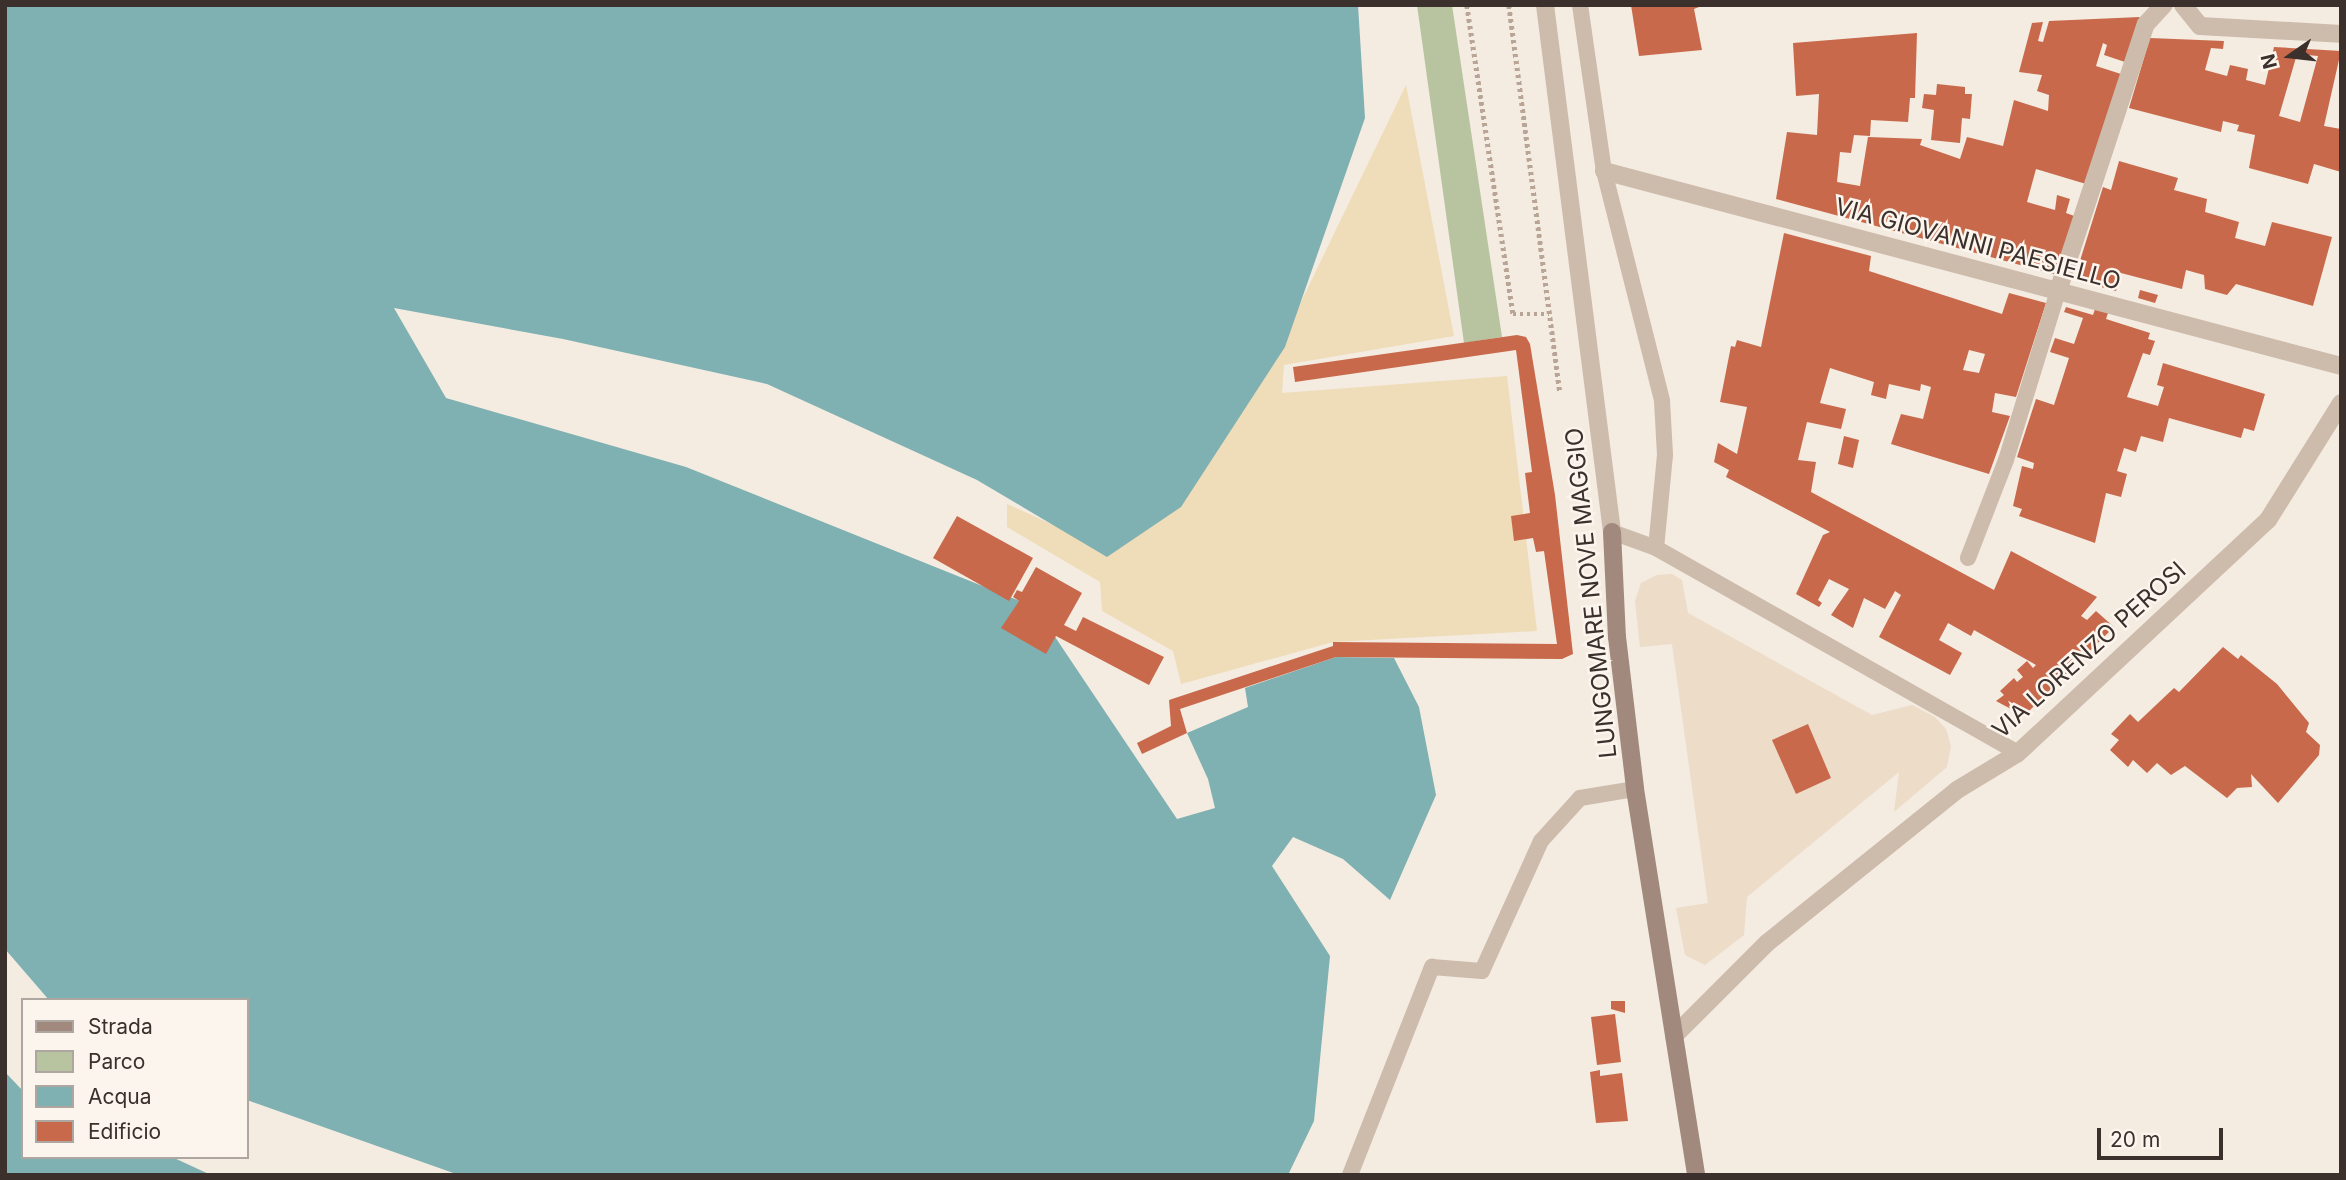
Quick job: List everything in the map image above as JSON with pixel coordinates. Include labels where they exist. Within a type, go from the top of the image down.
[{"type":"street","name":"LUNGOMARE NOVE MAGGIO","points":[[1545,5],[1612,532],[1617,637],[1635,789],[1696,1175]]},
{"type":"street","points":[[2058,291],[2146,24],[2164,5]]},
{"type":"street","points":[[2183,5],[2200,26],[2341,34]]},
{"type":"street","name":"VIA GIOVANNI PAESIELLO","points":[[1604,171],[2341,366]]},
{"type":"street","name":"VIA LORENZO PEROSI","points":[[1674,1036],[1766,943],[1957,790],[2018,752],[2268,520],[2341,402]]},
{"type":"lane","points":[[1580,5],[1604,171],[1662,401],[1665,455],[1656,548]]},
{"type":"lane","points":[[1968,558],[2006,460],[2058,291]]},
{"type":"lane","points":[[1612,532],[1656,548],[2018,752]]},
{"type":"lane","points":[[1350,1175],[1432,967],[1482,971],[1541,841],[1580,798],[1635,789]]},
{"type":"path","points":[[1467,5],[1513,314],[1549,314]]},
{"type":"green space","points":[[1417,5],[1452,5],[1502,337],[1464,343]]},
{"type":"sand","points":[[1406,85],[1454,336],[1284,365],[1282,393],[1507,376],[1537,631],[1333,642],[1181,684],[1173,651],[1102,611],[1100,582],[1007,527],[1007,504],[1102,547],[1285,335]]},
{"type":"shaded area","points":[[1672,574],[1682,580],[1688,613],[1872,715],[1912,705],[1935,717],[1946,729],[1951,746],[1947,767],[1894,812],[1899,772],[1747,897],[1744,935],[1705,965],[1685,955],[1676,908],[1708,903],[1672,644],[1640,647],[1635,601],[1641,583],[1657,575]],"holes":[[[1808,725],[1831,778],[1796,793],[1773,740]]]},
{"type":"water","points":[[5,5],[1358,5],[1365,118],[1285,347],[1181,507],[1107,557],[977,480],[767,384],[563,339],[394,308],[446,398],[686,467],[1035,607],[1177,819],[1215,808],[1208,779],[1187,733],[1248,707],[1245,688],[1336,657],[1394,658],[1419,707],[1436,795],[1390,900],[1343,859],[1293,837],[1272,866],[1330,956],[1314,1121],[1288,1175],[459,1175],[248,1100],[248,998],[47,998],[5,949]]},
{"type":"water","points":[[5,1072],[21,1089],[21,1159],[176,1159],[211,1175],[5,1175]]},
{"type":"building","points":[[1631,5],[1704,5],[1694,9],[1702,50],[1639,56]]},
{"type":"building","points":[[2140,17],[2125,62],[2104,55],[2107,45],[2103,43],[2096,66],[2121,74],[2086,184],[2036,169],[2027,202],[2055,210],[2057,195],[2070,199],[2066,213],[2077,217],[2057,275],[1776,199],[1787,132],[1817,135],[1819,94],[1796,96],[1793,43],[1917,33],[1915,98],[1910,98],[1908,122],[1871,120],[1870,136],[1854,135],[1851,153],[1840,152],[1837,182],[1860,186],[1868,137],[1922,139],[1920,145],[1960,159],[1967,137],[2003,146],[2014,100],[2048,111],[2049,95],[2037,91],[2042,75],[2019,72],[2032,23],[2043,22],[2038,41],[2043,42],[2049,21]]},
{"type":"building","points":[[2150,38],[2224,41],[2223,49],[2211,48],[2205,70],[2227,76],[2230,65],[2248,69],[2246,80],[2265,85],[2274,47],[2341,51],[2324,126],[2341,129],[2341,172],[2314,164],[2308,184],[2249,168],[2255,135],[2237,131],[2239,125],[2223,121],[2221,132],[2129,108]],"holes":[[[2297,54],[2318,56],[2300,122],[2279,116]]]},
{"type":"building","points":[[1937,84],[1965,87],[1965,94],[1972,94],[1970,119],[1962,118],[1960,143],[1931,140],[1934,110],[1922,108],[1924,94],[1936,95]]},
{"type":"building","points":[[2119,161],[2178,178],[2174,190],[2207,199],[2205,212],[2239,222],[2235,238],[2265,246],[2272,222],[2332,237],[2313,306],[2236,284],[2227,295],[2205,289],[2204,275],[2186,270],[2182,289],[2121,273],[2116,291],[2074,280],[2103,187],[2111,190]]},
{"type":"building","points":[[1784,233],[1871,256],[1869,271],[2002,314],[2009,293],[2046,303],[2016,397],[1995,393],[1992,412],[2010,416],[1989,474],[1891,444],[1901,414],[1923,419],[1931,387],[1921,384],[1920,391],[1889,384],[1886,399],[1871,395],[1874,382],[1830,368],[1820,403],[1846,409],[1841,429],[1807,422],[1798,460],[1816,462],[1811,492],[1994,590],[2011,551],[2097,597],[2081,616],[2087,620],[2096,611],[2114,627],[2024,716],[1996,701],[2004,695],[2000,691],[2014,678],[2017,682],[2023,677],[2017,670],[2027,661],[2033,668],[2036,665],[1974,630],[1971,636],[1948,623],[1939,640],[1962,653],[1950,675],[1879,637],[1901,595],[1895,591],[1885,609],[1864,598],[1853,628],[1831,615],[1849,589],[1829,579],[1818,600],[1822,603],[1819,607],[1796,594],[1823,535],[1830,532],[1726,477],[1729,470],[1714,462],[1718,443],[1737,454],[1747,407],[1720,402],[1731,346],[1735,347],[1737,340],[1761,347]],"holes":[[[1969,350],[1985,354],[1979,373],[1963,370]]]},
{"type":"building","points":[[2140,290],[2158,295],[2155,303],[2138,298]]},
{"type":"building","points":[[2096,306],[2109,310],[2106,319],[2150,333],[2148,339],[2155,341],[2150,355],[2143,353],[2127,397],[2158,406],[2164,387],[2157,385],[2163,363],[2265,394],[2254,431],[2244,428],[2241,438],[2169,418],[2163,442],[2141,436],[2136,452],[2124,448],[2117,471],[2127,474],[2121,497],[2106,493],[2095,543],[2019,516],[2022,509],[2013,506],[2022,466],[2033,469],[2034,463],[2017,457],[2036,399],[2054,405],[2069,358],[2050,352],[2055,338],[2074,344],[2083,318],[2064,312],[2066,307],[2093,315]]},
{"type":"building","points":[[1517,335],[1526,337],[1530,344],[1555,495],[1573,654],[1562,659],[1336,657],[1180,709],[1187,733],[1142,754],[1137,743],[1171,726],[1169,700],[1333,646],[1333,642],[1557,644],[1544,551],[1536,552],[1533,538],[1514,541],[1511,516],[1530,513],[1525,473],[1532,472],[1516,350],[1295,382],[1293,367]]},
{"type":"building","points":[[1844,436],[1859,440],[1853,468],[1838,464]]},
{"type":"building","points":[[957,516],[1033,558],[1009,601],[933,558]]},
{"type":"building","points":[[1036,567],[1082,593],[1064,625],[1076,631],[1083,617],[1164,657],[1149,685],[1056,636],[1046,654],[1001,628],[1019,601],[1013,597],[1017,590],[1022,592]]},
{"type":"building","points":[[2223,647],[2238,659],[2241,655],[2277,684],[2309,723],[2306,732],[2320,745],[2319,755],[2278,803],[2251,774],[2252,787],[2237,788],[2227,798],[2185,766],[2171,775],[2157,763],[2147,773],[2133,760],[2128,767],[2110,750],[2119,740],[2111,734],[2130,714],[2138,722],[2174,688],[2179,692]]},
{"type":"building","points":[[1808,724],[1831,778],[1796,794],[1772,740]]},
{"type":"building","points":[[1611,1001],[1625,1001],[1625,1013],[1611,1009]]},
{"type":"building","points":[[1615,1014],[1621,1062],[1597,1065],[1591,1017]]},
{"type":"building","points":[[1600,1070],[1600,1076],[1622,1073],[1628,1121],[1596,1123],[1590,1072]]}]
